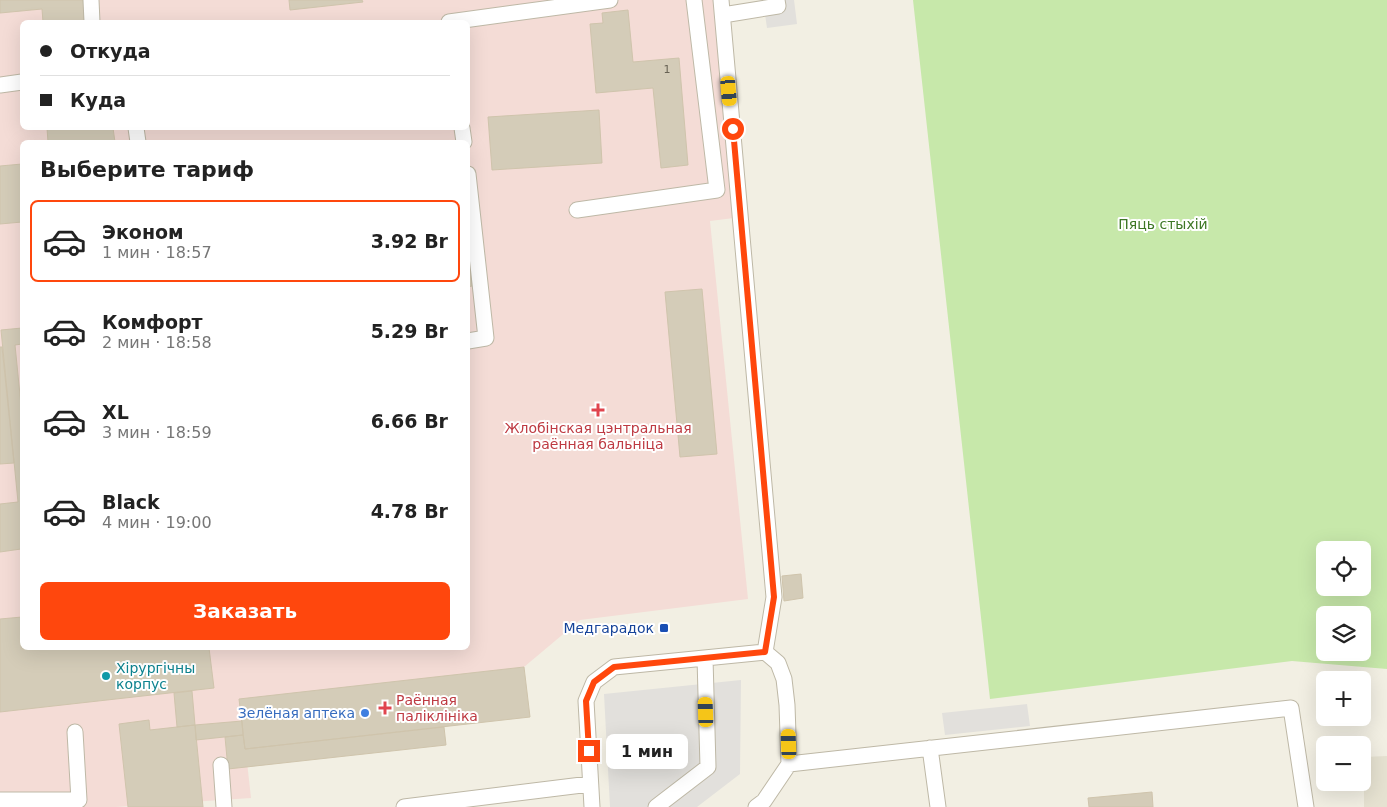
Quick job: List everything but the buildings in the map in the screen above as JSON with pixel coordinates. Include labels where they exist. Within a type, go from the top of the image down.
[{"type":"lane","points":[[91,0],[92,20]]},
{"type":"lane","points":[[465,20],[610,0]]},
{"type":"lane","points":[[577,210],[717,190],[694,0]]},
{"type":"lane","points":[[765,652],[774,597],[722,7],[778,6],[777,0]]},
{"type":"lane","points":[[0,85],[20,82]]},
{"type":"lane","points":[[470,192],[486,338],[470,341]]},
{"type":"lane","points":[[592,807],[586,701],[594,682],[614,667],[765,652],[778,663],[784,679],[789,764],[764,801],[756,807]]},
{"type":"lane","points":[[656,807],[708,767],[705,658]]},
{"type":"lane","points":[[789,764],[1291,708],[1306,807]]},
{"type":"lane","points":[[0,800],[79,800],[75,732]]},
{"type":"lane","points":[[930,748],[938,807]]},
{"type":"lane","points":[[221,765],[224,807]]},
{"type":"lane","points":[[404,807],[590,784]]},
{"type":"shaded area","name":"Жлобінская цэнтральная раённая бальніца","points":[[0,0],[713,0],[734,218],[710,221],[748,599],[580,620],[524,667],[240,699],[251,798],[116,807],[0,807]]},
{"type":"shaded area","points":[[763,0],[794,0],[797,24],[767,28]]},
{"type":"shaded area","points":[[741,680],[740,774],[697,807],[610,807],[604,694]]},
{"type":"shaded area","points":[[1027,704],[1030,726],[945,735],[942,713]]},
{"type":"shaded area","points":[[1387,756],[1387,807],[1364,807],[1364,791],[1371,791],[1371,757]]},
{"type":"green space","name":"Пяць стыхій","points":[[913,0],[1387,0],[1387,669],[1292,661],[990,699]]},
{"type":"place","name":"Жлобінская цэнтральная раённая бальніца","points":[[598,410]]},
{"type":"place","name":"Медгарадок","points":[[664,628]]},
{"type":"place","name":"Хірургічны корпус","points":[[106,676]]},
{"type":"place","name":"Раённая паліклініка","points":[[385,708]]},
{"type":"place","name":"Зелёная аптека","points":[[365,713]]},
{"type":"route","points":[[589,751],[586,701],[594,682],[614,667],[765,652],[774,597],[733,129]]}]
